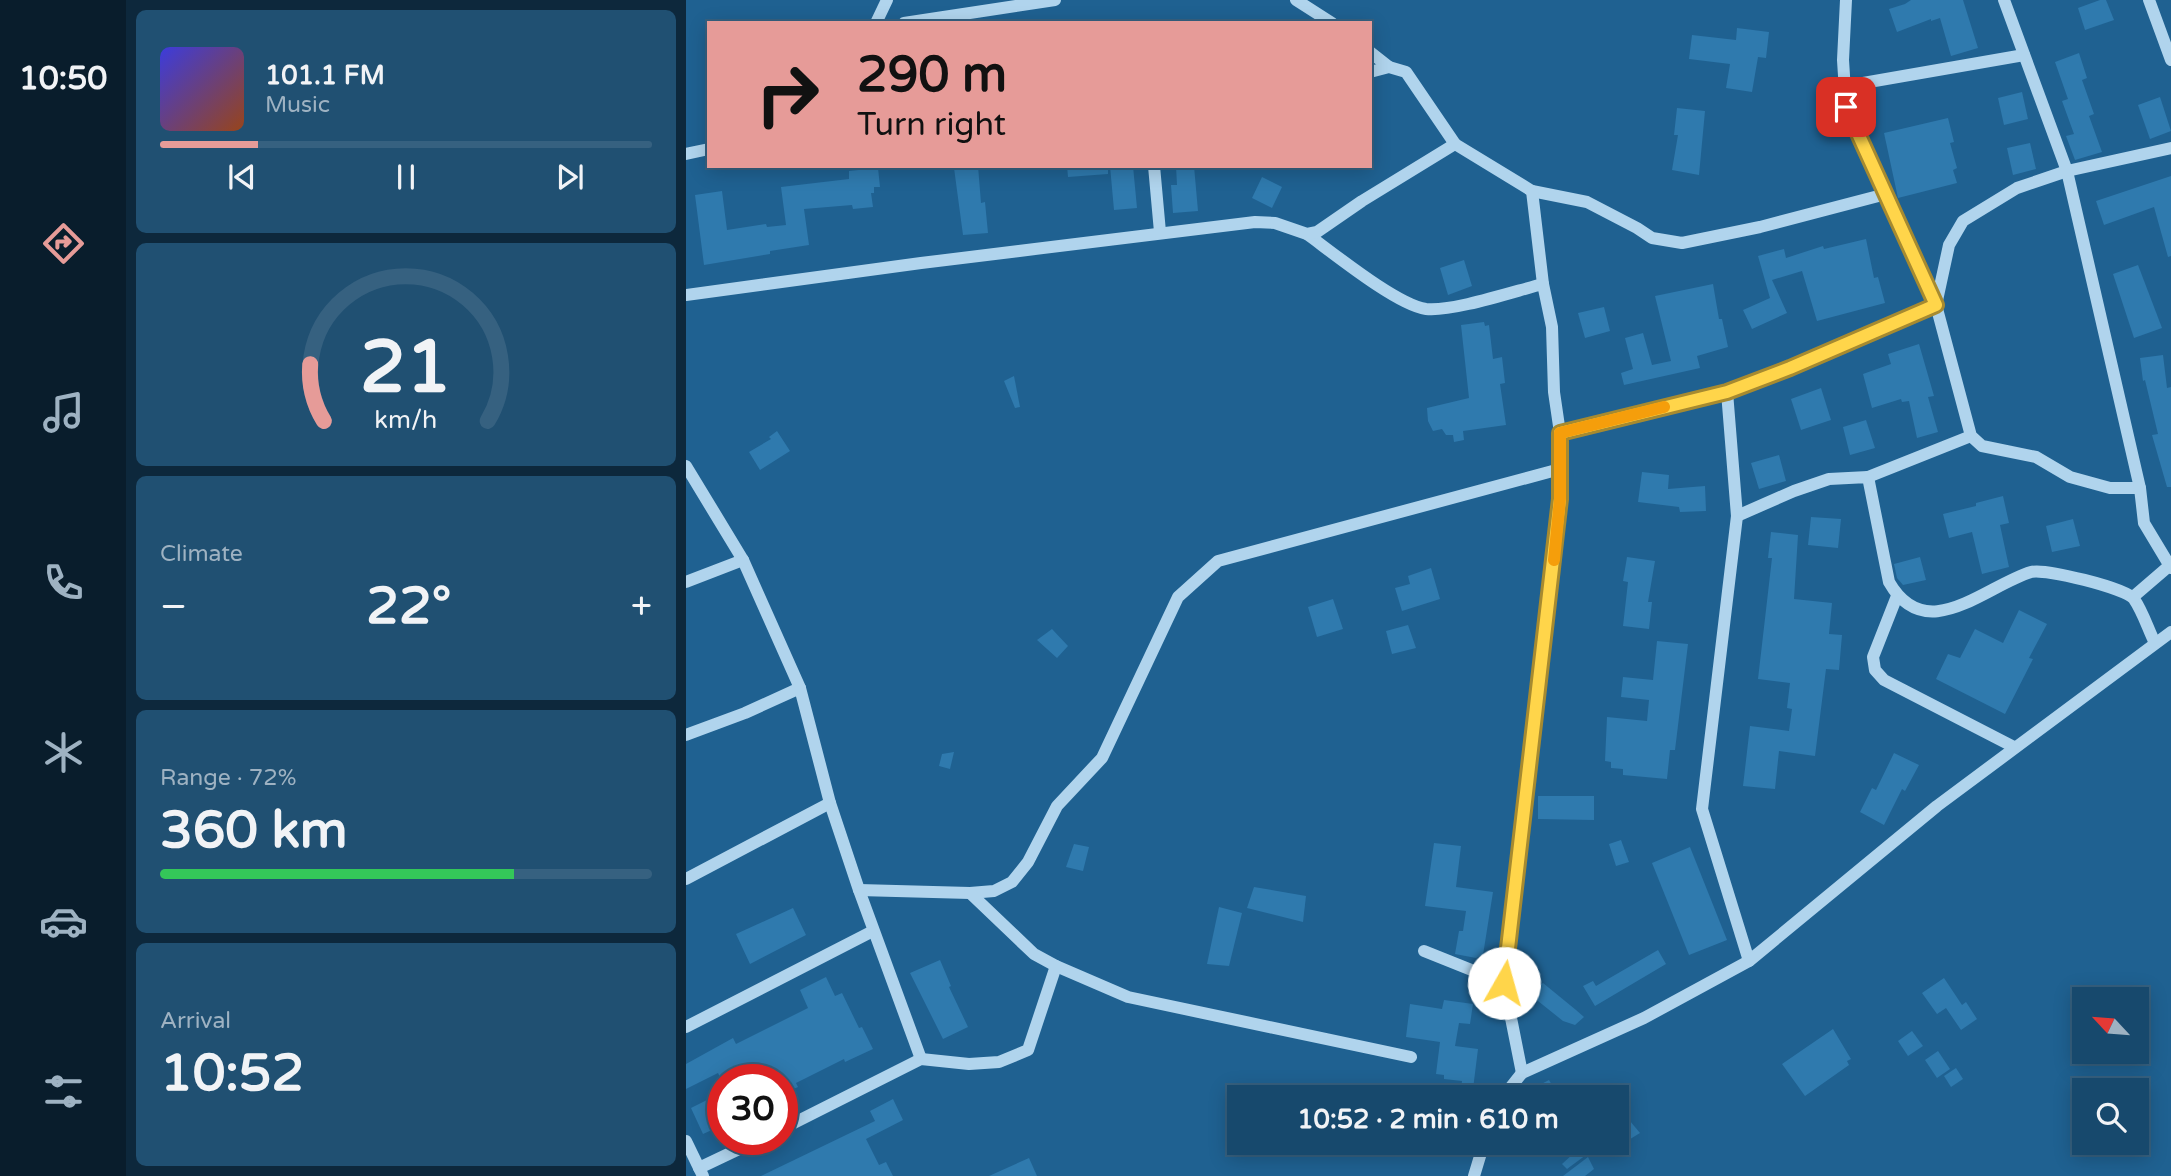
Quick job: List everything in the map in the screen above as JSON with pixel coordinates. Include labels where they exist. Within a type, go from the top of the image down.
[{"type":"street","points":[[877,21],[887,0]]},
{"type":"street","points":[[917,21],[1055,0]]},
{"type":"street","points":[[1296,0],[1329,21]]},
{"type":"street","points":[[1846,0],[1843,60],[1846,107],[1936,305],[1971,436],[1982,446],[2036,457],[2070,477],[2110,488],[2140,488]]},
{"type":"street","points":[[2004,0],[2067,171],[2140,488],[2144,523],[2170,567],[2133,597]]},
{"type":"street","points":[[2148,0],[2170,55]]},
{"type":"street","points":[[1372,54],[1389,67],[1406,72],[1455,144],[1532,191],[1587,202],[1637,228],[1652,239],[1682,243],[1760,227],[1886,194]]},
{"type":"street","points":[[1846,86],[2024,55]]},
{"type":"street","points":[[1372,71],[1389,67]]},
{"type":"street","points":[[1307,234],[1317,232],[1455,144]]},
{"type":"street","points":[[1936,305],[1949,245],[1963,221],[2017,188],[2067,171],[2171,148]]},
{"type":"street","points":[[686,154],[707,149]]},
{"type":"street","points":[[1154,168],[1160,232]]},
{"type":"street","points":[[1522,1073],[1504,983],[1560,499],[1560,433],[1554,392],[1552,327],[1543,284],[1532,191]]},
{"type":"street","points":[[686,295],[1160,232],[1255,222],[1275,223],[1307,234],[1403,300],[1425,309],[1445,308],[1543,284]]},
{"type":"street","points":[[1560,433],[1727,392],[1936,305]]},
{"type":"street","points":[[1727,392],[1737,516],[1702,809],[1748,961]]},
{"type":"street","points":[[1737,516],[1829,479],[1868,477],[1971,436]]},
{"type":"street","points":[[686,466],[743,560],[800,688],[831,803],[859,890],[921,1059]]},
{"type":"street","points":[[859,890],[970,893],[994,891],[1012,881],[1028,862],[1057,806],[1102,758],[1178,597],[1218,561],[1560,469]]},
{"type":"street","points":[[1868,477],[1889,582],[1904,602],[1926,611],[1949,611],[2034,571],[2078,579],[2122,591],[2133,597],[2155,643]]},
{"type":"street","points":[[686,582],[743,560]]},
{"type":"street","points":[[1897,596],[1873,657],[1875,670],[1884,680],[2014,747]]},
{"type":"street","points":[[1512,1085],[1522,1073],[1644,1018],[1748,961],[1937,806],[2171,632]]},
{"type":"street","points":[[686,735],[745,713],[800,688]]},
{"type":"street","points":[[686,879],[831,803]]},
{"type":"street","points":[[970,893],[1034,954],[1128,997],[1411,1057]]},
{"type":"street","points":[[686,1027],[873,931]]},
{"type":"street","points":[[1424,951],[1504,983]]},
{"type":"street","points":[[798,1121],[921,1059],[969,1064],[999,1062],[1028,1050],[1056,966]]},
{"type":"street","points":[[686,1141],[701,1172],[731,1155]]},
{"type":"street","points":[[1474,1176],[1480,1155]]},
{"type":"building","points":[[1911,0],[1963,0],[1978,48],[1951,56],[1940,18],[1897,32],[1889,9]]},
{"type":"building","points":[[2106,0],[2114,20],[2085,30],[2078,8]]},
{"type":"building","points":[[1737,28],[1769,32],[1766,58],[1758,57],[1752,92],[1726,88],[1730,64],[1689,59],[1692,35],[1736,40]]},
{"type":"building","points":[[2079,53],[2087,78],[2082,80],[2094,114],[2089,116],[2102,152],[2075,160],[2066,136],[2074,134],[2062,101],[2068,99],[2055,62]]},
{"type":"building","points":[[2022,92],[2028,119],[2004,125],[1998,98]]},
{"type":"building","points":[[2160,97],[2171,131],[2150,139],[2138,105]]},
{"type":"building","points":[[1677,108],[1705,111],[1699,175],[1672,170],[1678,135],[1674,135]]},
{"type":"building","points":[[1948,118],[1954,142],[1950,143],[1957,168],[1953,170],[1957,183],[1898,198],[1884,133]]},
{"type":"building","points":[[2030,143],[2036,169],[2013,175],[2007,148]]},
{"type":"building","points":[[878,168],[880,187],[874,187],[874,193],[871,193],[873,207],[853,209],[852,205],[804,209],[809,245],[704,265],[695,195],[722,191],[727,230],[766,224],[767,227],[786,225],[781,187],[849,179],[849,171]]},
{"type":"building","points":[[954,168],[978,168],[981,203],[985,202],[988,233],[963,235]]},
{"type":"building","points":[[1067,168],[1108,168],[1108,174],[1068,177]]},
{"type":"building","points":[[1110,168],[1133,168],[1137,208],[1114,210]]},
{"type":"building","points":[[1176,168],[1194,168],[1198,211],[1173,213],[1171,185],[1177,185]]},
{"type":"building","points":[[2171,176],[2171,256],[2168,257],[2154,207],[2104,225],[2096,201]]},
{"type":"building","points":[[1262,177],[1282,187],[1272,208],[1252,198]]},
{"type":"building","points":[[1866,239],[1874,278],[1878,277],[1885,303],[1817,321],[1802,271],[1772,280],[1787,313],[1752,329],[1743,310],[1770,298],[1758,256],[1784,249],[1786,258],[1823,246],[1824,249]]},
{"type":"building","points":[[1464,260],[1472,286],[1448,295],[1440,268]]},
{"type":"building","points":[[2138,265],[2162,328],[2134,338],[2113,274]]},
{"type":"building","points":[[1713,284],[1719,319],[1722,319],[1728,347],[1697,356],[1700,368],[1624,385],[1621,373],[1633,369],[1625,338],[1643,333],[1652,365],[1671,361],[1655,296]]},
{"type":"building","points":[[1604,307],[1610,331],[1585,338],[1578,313]]},
{"type":"building","points":[[1484,322],[1485,326],[1489,325],[1493,359],[1502,357],[1505,383],[1500,384],[1506,425],[1463,431],[1464,440],[1454,442],[1453,435],[1446,435],[1442,429],[1433,431],[1428,421],[1427,408],[1469,398],[1461,325]]},
{"type":"building","points":[[1919,344],[1934,396],[1928,397],[1938,432],[1917,438],[1909,401],[1902,402],[1901,399],[1872,408],[1863,374],[1891,364],[1888,354]]},
{"type":"building","points":[[2163,355],[2167,388],[2171,387],[2171,487],[2167,487],[2152,435],[2158,434],[2145,380],[2143,381],[2140,358]]},
{"type":"building","points":[[1014,376],[1020,407],[1015,408],[1004,381]]},
{"type":"building","points":[[1821,388],[1831,420],[1801,430],[1791,399]]},
{"type":"building","points":[[1866,420],[1875,448],[1850,455],[1843,427]]},
{"type":"building","points":[[777,431],[790,451],[760,470],[749,452],[771,439],[769,437]]},
{"type":"building","points":[[1779,455],[1786,481],[1759,489],[1751,463]]},
{"type":"building","points":[[1642,472],[1669,475],[1668,489],[1705,486],[1706,511],[1680,512],[1679,507],[1638,502]]},
{"type":"building","points":[[2003,496],[2009,523],[2000,525],[2009,567],[1982,574],[1972,532],[1949,538],[1943,514]]},
{"type":"building","points":[[1811,517],[1841,519],[1838,548],[1808,545]]},
{"type":"building","points":[[2073,519],[2080,546],[2052,552],[2046,526]]},
{"type":"building","points":[[1771,532],[1798,535],[1794,599],[1832,603],[1829,634],[1842,635],[1839,670],[1826,669],[1815,756],[1779,751],[1775,789],[1743,786],[1750,726],[1789,731],[1792,709],[1787,708],[1790,683],[1758,679],[1772,558],[1768,558]]},
{"type":"building","points":[[1627,557],[1655,561],[1648,602],[1652,602],[1649,629],[1623,626],[1628,582],[1623,581]]},
{"type":"building","points":[[1920,557],[1926,580],[1903,585],[1897,578],[1894,564]]},
{"type":"building","points":[[1431,568],[1440,599],[1402,611],[1395,588],[1410,584],[1408,576]]},
{"type":"building","points":[[1333,599],[1343,629],[1317,637],[1308,607]]},
{"type":"building","points":[[2019,610],[2047,624],[2029,658],[2033,659],[2005,714],[1936,679],[1948,654],[1960,658],[1975,629],[2003,643]]},
{"type":"building","points":[[1408,625],[1416,648],[1392,654],[1386,631]]},
{"type":"building","points":[[1052,629],[1068,646],[1057,658],[1037,640]]},
{"type":"building","points":[[1657,641],[1688,644],[1675,750],[1670,750],[1667,779],[1623,775],[1623,769],[1611,768],[1611,762],[1605,761],[1607,717],[1647,721],[1649,700],[1621,697],[1623,677],[1653,680]]},
{"type":"building","points":[[954,752],[950,769],[939,766],[942,754]]},
{"type":"building","points":[[1894,753],[1919,765],[1905,791],[1902,789],[1884,825],[1860,812],[1872,788],[1876,790]]},
{"type":"building","points":[[1538,796],[1594,796],[1594,820],[1538,819]]},
{"type":"building","points":[[1621,840],[1629,862],[1616,866],[1609,844]]},
{"type":"building","points":[[1434,843],[1461,846],[1456,887],[1493,892],[1483,955],[1476,958],[1455,954],[1466,911],[1425,906]]},
{"type":"building","points":[[1074,844],[1089,847],[1083,871],[1066,867]]},
{"type":"building","points":[[1690,847],[1727,940],[1689,955],[1652,863]]},
{"type":"building","points":[[1254,887],[1306,896],[1303,922],[1247,908]]},
{"type":"building","points":[[1219,907],[1242,913],[1229,966],[1207,964]]},
{"type":"building","points":[[793,908],[806,935],[750,964],[736,934]]},
{"type":"building","points":[[1658,950],[1666,964],[1595,1006],[1583,986],[1593,981],[1596,986]]},
{"type":"building","points":[[940,960],[951,986],[949,987],[968,1027],[943,1039],[910,973]]},
{"type":"building","points":[[826,977],[835,996],[842,993],[873,1049],[845,1062],[844,1059],[798,1082],[798,1064],[707,1064],[707,1078],[686,1089],[686,1064],[733,1038],[736,1044],[808,1008],[800,990]]},
{"type":"building","points":[[1944,978],[1962,1005],[1966,1002],[1977,1019],[1961,1030],[1946,1008],[1937,1014],[1922,993]]},
{"type":"building","points":[[1543,983],[1584,1017],[1575,1025],[1563,1021],[1528,993]]},
{"type":"building","points":[[1444,1000],[1473,1004],[1470,1024],[1459,1023],[1455,1046],[1478,1049],[1474,1085],[1462,1085],[1462,1081],[1444,1079],[1444,1075],[1436,1074],[1440,1042],[1406,1037],[1410,1004],[1442,1009]]},
{"type":"building","points":[[1833,1029],[1851,1059],[1847,1061],[1849,1065],[1805,1096],[1782,1064]]},
{"type":"building","points":[[1912,1031],[1923,1046],[1908,1056],[1898,1041]]},
{"type":"building","points":[[1938,1051],[1950,1069],[1937,1078],[1925,1060]]},
{"type":"building","points":[[1956,1068],[1963,1079],[1951,1087],[1944,1076]]},
{"type":"building","points":[[1549,1080],[1552,1085],[1539,1085]]},
{"type":"building","points":[[893,1099],[903,1120],[866,1139],[879,1165],[886,1162],[893,1176],[761,1176],[875,1121],[870,1111]]},
{"type":"building","points":[[707,1100],[707,1132],[703,1134],[691,1108]]},
{"type":"building","points":[[1629,1120],[1640,1133],[1629,1140]]},
{"type":"building","points":[[1572,1155],[1586,1155],[1567,1169],[1562,1164]]},
{"type":"building","points":[[1588,1157],[1594,1169],[1585,1176],[1563,1176]]},
{"type":"building","points":[[1029,1158],[1037,1176],[989,1176]]},
{"type":"slow traffic","points":[[1554,560],[1560,499],[1560,433],[1664,407]]},
{"type":"route","points":[[1504,983],[1560,499],[1560,433],[1727,392],[1936,305],[1846,107]]}]
